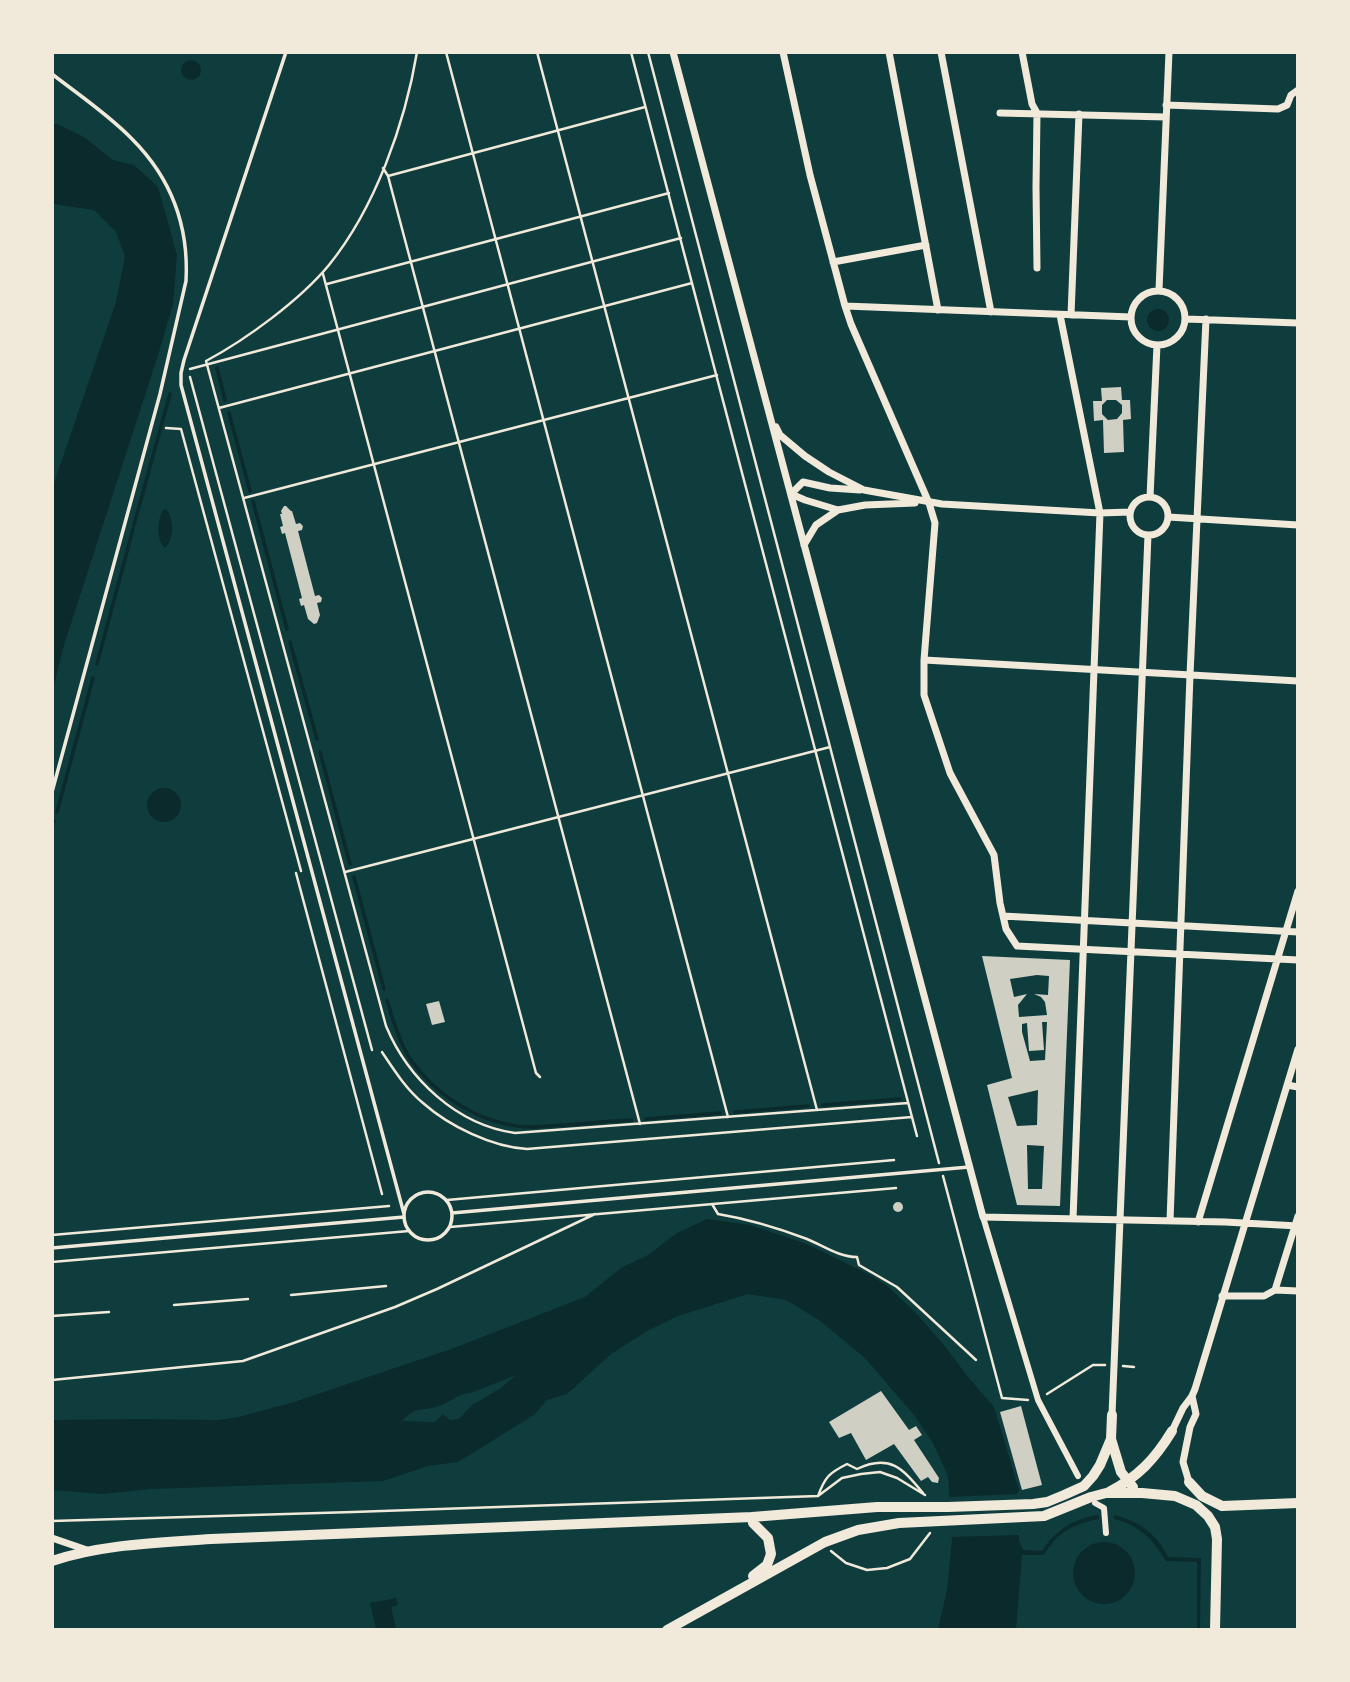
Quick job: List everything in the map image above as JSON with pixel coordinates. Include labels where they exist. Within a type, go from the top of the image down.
[{"type":"main road","points":[[1112,1415],[1111,1439],[1116,1462],[1128,1482],[1142,1493]]},
{"type":"main road","points":[[667,1629],[825,1542],[858,1530],[899,1523],[1020,1518],[1052,1514],[1093,1500],[1128,1482],[1142,1471],[1172,1431]]},
{"type":"main road","points":[[52,1561],[91,1551],[141,1544],[211,1539],[1047,1502],[1084,1486],[1100,1465],[1111,1439]]},
{"type":"main road","points":[[1189,1482],[1202,1496],[1217,1539],[1215,1629]]},
{"type":"main road","points":[[1106,1493],[1142,1493],[1222,1506],[1297,1503]]},
{"type":"main road","points":[[1214,1527],[1215,1511],[1222,1506]]},
{"type":"main road","points":[[747,1587],[749,1579],[768,1565],[771,1558],[768,1538],[753,1523],[752,1517]]},
{"type":"street","points":[[673,52],[983,1217],[1038,1400],[1078,1476]]},
{"type":"street","points":[[783,52],[810,175],[845,306],[929,503],[935,523],[924,660],[924,695],[950,774],[995,855],[1006,929],[1017,946],[1297,961]]},
{"type":"street","points":[[889,52],[938,310]]},
{"type":"street","points":[[941,52],[991,312]]},
{"type":"street","points":[[1022,52],[1032,104],[1037,113],[1037,268]]},
{"type":"street","points":[[1159,290],[1169,52]]},
{"type":"street","points":[[1166,105],[1278,109],[1287,105],[1297,90]]},
{"type":"street","points":[[1000,113],[1166,117]]},
{"type":"street","points":[[1071,315],[1079,114]]},
{"type":"street","points":[[833,262],[926,245]]},
{"type":"street","points":[[1159,290],[1176,296],[1182,303],[1186,319],[1183,329],[1173,341],[1157,345],[1149,343],[1136,333],[1131,317],[1136,301],[1151,291],[1159,290]]},
{"type":"street","points":[[845,306],[1131,317]]},
{"type":"street","points":[[1060,315],[1100,513],[1073,1219]]},
{"type":"street","points":[[1186,319],[1297,323]]},
{"type":"street","points":[[1170,1221],[1206,319]]},
{"type":"street","points":[[1150,497],[1157,345]]},
{"type":"street","points":[[771,419],[780,435],[805,456],[864,490]]},
{"type":"street","points":[[791,494],[803,482],[830,488],[864,490],[929,503]]},
{"type":"street","points":[[791,494],[838,510]]},
{"type":"street","points":[[1150,497],[1165,505],[1168,517],[1160,532],[1148,535],[1142,534],[1132,525],[1130,512],[1140,499],[1150,497]]},
{"type":"street","points":[[804,545],[816,525],[838,510],[865,505],[929,503],[1100,513],[1130,512]]},
{"type":"street","points":[[1168,517],[1297,526]]},
{"type":"street","points":[[1112,1415],[1148,535]]},
{"type":"street","points":[[924,660],[1297,681]]},
{"type":"street","points":[[1198,1222],[1297,891]]},
{"type":"street","points":[[1003,916],[1297,932]]},
{"type":"street","points":[[1172,1431],[1194,1392],[1297,1049]]},
{"type":"street","points":[[1287,1085],[1297,1087]]},
{"type":"street","points":[[1275,1290],[1297,1216]]},
{"type":"street","points":[[983,1217],[1296,1226]]},
{"type":"street","points":[[1222,1296],[1265,1296],[1275,1290],[1297,1292]]},
{"type":"street","points":[[1189,1482],[1183,1462],[1190,1427],[1196,1414],[1194,1392]]},
{"type":"street","points":[[1093,1500],[1104,1508],[1106,1533]]},
{"type":"street","points":[[52,1538],[91,1551]]},
{"type":"lane","points":[[286,52],[184,360],[181,385],[405,1225],[419,1239],[439,1238],[450,1227],[452,1213],[447,1200],[437,1193],[422,1192],[409,1201],[404,1215]]},
{"type":"lane","points":[[52,74],[125,132],[152,161],[170,193],[181,221],[186,244],[187,281],[160,394],[52,792]]},
{"type":"lane","points":[[452,1213],[969,1167]]},
{"type":"lane","points":[[52,1248],[404,1215]]},
{"type":"path","points":[[207,363],[302,292],[332,261],[361,216],[383,168],[403,117],[417,52]]},
{"type":"path","points":[[446,52],[728,1117]]},
{"type":"path","points":[[537,52],[817,1110]]},
{"type":"path","points":[[631,52],[917,1136]]},
{"type":"path","points":[[648,52],[1002,1398],[1038,1400],[1093,1365],[1134,1367]]},
{"type":"path","points":[[388,176],[646,107]]},
{"type":"path","points":[[383,168],[388,176],[411,261],[640,1124]]},
{"type":"path","points":[[326,284],[668,193]]},
{"type":"path","points":[[372,1050],[188,370],[681,238]]},
{"type":"path","points":[[322,272],[536,1073],[540,1077]]},
{"type":"path","points":[[219,408],[692,283]]},
{"type":"path","points":[[207,363],[386,1026],[396,1048],[411,1069],[442,1101],[479,1124],[515,1133],[908,1103]]},
{"type":"path","points":[[244,498],[717,375]]},
{"type":"path","points":[[166,428],[181,429],[301,872]]},
{"type":"path","points":[[345,872],[830,747]]},
{"type":"path","points":[[296,873],[382,1194]]},
{"type":"path","points":[[382,1052],[408,1088],[435,1112],[480,1137],[517,1148],[912,1117]]},
{"type":"path","points":[[447,1200],[894,1160]]},
{"type":"path","points":[[450,1227],[896,1188]]},
{"type":"path","points":[[712,1204],[718,1214],[767,1225],[849,1258],[857,1257],[859,1265],[897,1287],[976,1360]]},
{"type":"path","points":[[52,1235],[389,1206]]},
{"type":"path","points":[[52,1380],[243,1361],[395,1307],[595,1214]]},
{"type":"path","points":[[52,1262],[409,1231]]},
{"type":"path","points":[[291,1295],[386,1286]]},
{"type":"path","points":[[174,1306],[248,1299]]},
{"type":"path","points":[[52,1316],[108,1311]]},
{"type":"path","points":[[52,1521],[818,1496],[842,1478],[880,1472],[897,1478],[925,1495],[905,1471],[881,1462],[869,1463],[857,1469],[847,1464],[831,1471],[818,1496]]},
{"type":"path","points":[[830,1551],[846,1563],[867,1570],[887,1568],[910,1559],[930,1533]]},
{"type":"water","points":[[191,60],[198,63],[201,70],[198,77],[191,80],[184,77],[181,70],[184,63]]},
{"type":"water","points":[[53,124],[84,137],[113,160],[134,165],[158,187],[177,255],[173,304],[64,645],[53,689],[53,486],[116,302],[125,256],[116,232],[94,210],[53,204]]},
{"type":"water","points":[[1158,309],[1166,312],[1169,320],[1166,328],[1158,331],[1150,328],[1147,320],[1150,312]]},
{"type":"water","points":[[166,509],[172,528],[165,548],[158,530],[161,514]]},
{"type":"water","points":[[164,788],[176,793],[181,805],[176,817],[164,822],[152,817],[147,805],[152,793]]},
{"type":"water","points":[[707,1219],[750,1225],[809,1245],[886,1285],[944,1345],[994,1407],[1019,1490],[1019,1540],[1023,1550],[1042,1551],[1066,1526],[1099,1515],[1099,1519],[1081,1524],[1061,1535],[1044,1555],[1022,1555],[1016,1629],[938,1629],[947,1590],[952,1540],[948,1476],[933,1443],[914,1415],[865,1358],[819,1320],[786,1300],[748,1294],[678,1316],[649,1330],[611,1354],[567,1394],[547,1400],[534,1415],[458,1462],[428,1466],[383,1481],[151,1489],[102,1494],[53,1490],[52,1420],[218,1420],[294,1402],[454,1348],[585,1297],[621,1268],[648,1255],[677,1233]],"holes":[[[516,1375],[501,1388],[472,1405],[459,1419],[450,1420],[443,1414],[435,1422],[402,1421],[416,1411],[439,1406],[462,1394]]]},
{"type":"water","points":[[1114,1515],[1131,1521],[1153,1535],[1168,1557],[1201,1558],[1200,1629],[1197,1629],[1197,1562],[1166,1561],[1144,1534],[1131,1525],[1114,1519]]},
{"type":"water","points":[[1104,1542],[1126,1551],[1135,1573],[1126,1595],[1104,1604],[1082,1595],[1073,1573],[1082,1551]]},
{"type":"water","points":[[396,1598],[398,1605],[391,1607],[396,1629],[376,1629],[370,1603]]},
{"type":"pier","points":[[1019,1494],[1020,1535],[949,1537],[948,1497]]},
{"type":"building","points":[[1121,387],[1122,400],[1130,400],[1131,419],[1123,420],[1124,452],[1104,453],[1103,420],[1094,421],[1093,401],[1102,401],[1101,388]],"holes":[[[1107,400],[1116,400],[1122,405],[1122,413],[1117,419],[1108,420],[1102,414],[1102,405]]]},
{"type":"building","points":[[284,506],[292,511],[296,524],[303,526],[302,530],[298,531],[315,596],[322,598],[321,602],[317,603],[320,615],[314,624],[308,619],[304,605],[301,606],[299,599],[302,598],[285,533],[282,534],[280,527],[283,526],[280,514]]},
{"type":"building","points":[[982,956],[1070,960],[1060,1206],[1017,1205],[987,1085],[1012,1078]],"holes":[[[1049,976],[1048,995],[1034,994],[1045,1002],[1047,1015],[1019,1017],[1018,1005],[1027,994],[1014,997],[1010,979]],[[1042,1022],[1047,1022],[1045,1060],[1030,1061],[1022,1024],[1027,1023],[1029,1051],[1044,1050]],[[1038,1090],[1037,1125],[1017,1126],[1008,1097]],[[1027,1145],[1044,1146],[1042,1189],[1028,1189]]]},
{"type":"building","points":[[439,1001],[445,1022],[432,1025],[426,1004]]},
{"type":"building","points":[[898,1202],[902,1203],[902,1211],[898,1212],[894,1211],[893,1207],[894,1203]]},
{"type":"building","points":[[881,1391],[909,1430],[916,1426],[922,1435],[914,1440],[939,1478],[938,1483],[932,1482],[928,1477],[921,1481],[894,1444],[866,1460],[851,1433],[839,1438],[829,1422]]},
{"type":"building","points":[[1021,1406],[1042,1485],[1022,1490],[1000,1412]]},
{"type":"waterway","points":[[217,368],[225,400]]},
{"type":"waterway","points":[[134,525],[170,394]]},
{"type":"waterway","points":[[229,413],[250,491]]},
{"type":"waterway","points":[[253,501],[287,629]]},
{"type":"waterway","points":[[97,664],[133,529]]},
{"type":"waterway","points":[[290,642],[317,739]]},
{"type":"waterway","points":[[57,812],[93,678]]},
{"type":"waterway","points":[[320,752],[350,864]]},
{"type":"waterway","points":[[52,827],[54,821]]},
{"type":"waterway","points":[[354,877],[384,989]]},
{"type":"waterway","points":[[387,1000],[407,1053],[422,1074],[448,1097],[479,1115],[495,1121],[529,1127],[632,1120]]},
{"type":"waterway","points":[[823,1105],[900,1099]]},
{"type":"waterway","points":[[735,1112],[808,1106]]},
{"type":"waterway","points":[[646,1119],[720,1113]]}]
